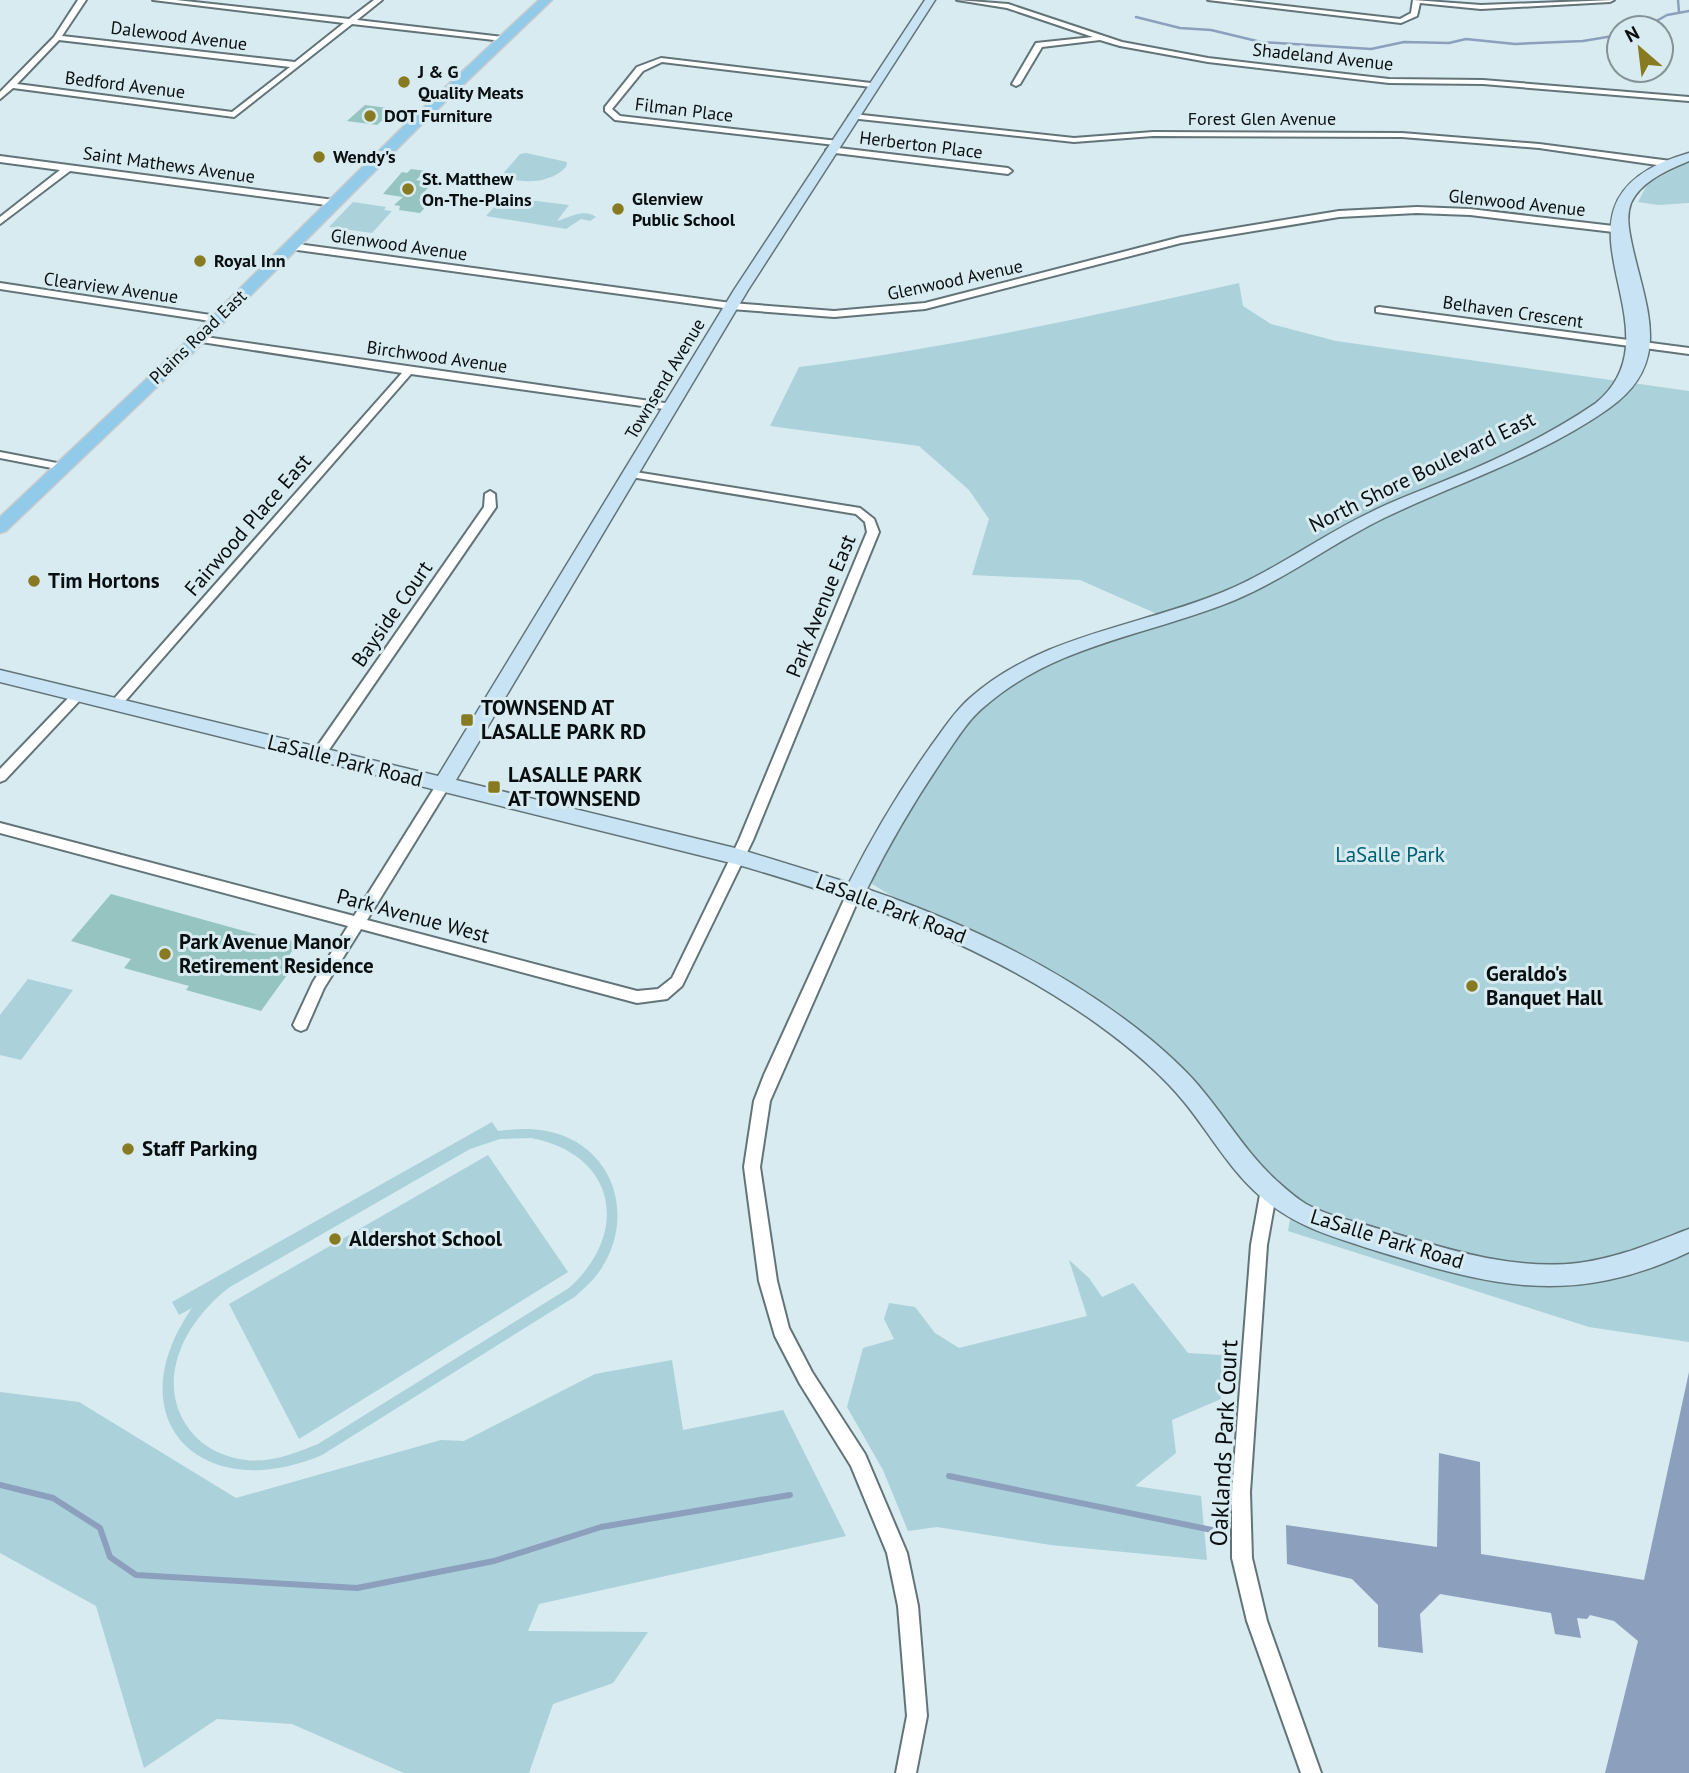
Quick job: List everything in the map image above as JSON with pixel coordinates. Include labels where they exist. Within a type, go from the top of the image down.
[{"type":"main road","name":"Plains Road East","points":[[0,527],[198,338],[503,39],[547,0]]},
{"type":"street","points":[[0,97],[57,38],[82,0]]},
{"type":"street","points":[[157,0],[503,39]]},
{"type":"street","points":[[297,65],[378,0]]},
{"type":"street","name":"Townsend Avenue","points":[[443,785],[731,306],[871,85],[930,0]]},
{"type":"street","name":"Shadeland Avenue","points":[[961,0],[1026,10],[1105,39],[1152,52],[1208,60],[1389,81],[1483,82],[1689,99]]},
{"type":"street","points":[[1212,0],[1401,21],[1414,14],[1417,0],[1481,7],[1610,0]]},
{"type":"street","name":"Dalewood Avenue","points":[[57,38],[297,65]]},
{"type":"street","points":[[1016,84],[1033,50],[1039,45],[1105,39]]},
{"type":"street","name":"Filman Place","points":[[833,146],[630,120],[618,118],[608,109],[639,69],[661,60],[871,85]]},
{"type":"street","name":"Bedford Avenue","points":[[12,86],[234,115],[297,65]]},
{"type":"street","name":"Forest Glen Avenue","points":[[853,116],[1074,140],[1153,134],[1402,135],[1539,146],[1671,164]]},
{"type":"street","name":"Herberton Place","points":[[833,146],[1008,171]]},
{"type":"street","name":"North Shore Boulevard East","points":[[855,891],[899,806],[971,708],[1003,681],[1032,662],[1071,646],[1190,611],[1232,595],[1377,514],[1476,474],[1524,450],[1617,395],[1632,379],[1644,356],[1644,332],[1622,230],[1625,201],[1640,183],[1671,164],[1689,158]]},
{"type":"street","name":"Saint Mathews Avenue","points":[[0,159],[334,204]]},
{"type":"street","points":[[0,221],[69,167]]},
{"type":"street","name":"Glenwood Avenue","points":[[290,246],[731,306],[822,314],[903,309],[962,298],[1212,233],[1367,211],[1470,212],[1622,230]]},
{"type":"street","name":"Clearview Avenue","points":[[0,286],[217,319]]},
{"type":"street","name":"Belhaven Crescent","points":[[1379,310],[1643,344]]},
{"type":"street","name":"Birchwood Avenue","points":[[198,338],[409,371],[671,407]]},
{"type":"street","points":[[1643,344],[1689,351]]},
{"type":"street","name":"Fairwood Place East","points":[[116,704],[409,371]]},
{"type":"street","points":[[0,455],[62,467]]},
{"type":"street","name":"Park Avenue East","points":[[629,474],[860,511],[870,521],[873,531],[739,858]]},
{"type":"street","name":"Bayside Court","points":[[319,754],[490,508],[490,494]]},
{"type":"street","name":"LaSalle Park Road","points":[[0,676],[739,858],[855,891],[955,931],[1040,974],[1105,1018],[1158,1060],[1192,1095],[1269,1189],[1301,1213],[1339,1228],[1457,1261],[1513,1273],[1558,1276],[1622,1267],[1689,1240]]},
{"type":"street","points":[[0,777],[78,695]]},
{"type":"street","points":[[301,1024],[318,986],[443,785]]},
{"type":"street","name":"Park Avenue West","points":[[0,828],[637,997],[650,998],[662,995],[677,982],[739,858]]},
{"type":"street","points":[[855,891],[762,1101],[752,1167],[768,1281],[781,1331],[806,1378],[858,1460],[897,1553],[908,1606],[917,1716],[906,1773]]},
{"type":"street","name":"Oaklands Park Court","points":[[1269,1189],[1259,1245],[1241,1492],[1242,1558],[1257,1621],[1311,1773]]},
{"type":"green space","points":[[520,154],[567,162],[566,167],[552,177],[535,181],[501,176]]},
{"type":"green space","points":[[1689,162],[1689,203],[1658,205],[1638,202],[1648,183]]},
{"type":"green space","points":[[503,197],[569,205],[557,221],[582,213],[596,217],[590,221],[581,219],[566,229],[486,216]]},
{"type":"green space","points":[[353,202],[386,207],[384,210],[392,211],[372,233],[329,227]]},
{"type":"green space","name":"LaSalle Park","points":[[1239,283],[1243,306],[1271,324],[1336,341],[1689,391],[1689,1342],[1589,1327],[1288,1231],[1292,1209],[1148,1052],[872,884],[883,852],[898,825],[967,727],[1001,691],[1019,677],[1061,656],[1173,621],[1080,580],[972,575],[989,519],[969,490],[919,446],[770,426],[799,367],[965,341]]},
{"type":"green space","points":[[28,979],[73,990],[21,1060],[0,1055],[0,1015]]},
{"type":"green space","points":[[492,1122],[498,1131],[546,1131],[569,1138],[588,1150],[602,1165],[612,1184],[617,1204],[617,1226],[612,1248],[599,1273],[576,1296],[322,1455],[279,1468],[241,1469],[208,1461],[183,1443],[167,1418],[163,1386],[170,1349],[192,1308],[179,1315],[172,1302]],"holes":[[[531,1138],[560,1147],[582,1160],[597,1178],[605,1198],[607,1220],[601,1243],[589,1266],[569,1288],[318,1444],[274,1459],[256,1461],[228,1456],[212,1449],[192,1433],[178,1407],[174,1388],[175,1369],[189,1332],[201,1315],[230,1287],[470,1149],[500,1139]]]},
{"type":"green space","points":[[488,1155],[568,1272],[299,1439],[229,1304]]},
{"type":"green space","points":[[1069,1260],[1089,1278],[1102,1297],[1133,1283],[1188,1353],[1222,1355],[1221,1399],[1172,1420],[1176,1453],[1135,1486],[1201,1496],[1207,1560],[1051,1545],[937,1527],[908,1531],[883,1470],[847,1407],[863,1348],[894,1339],[884,1319],[889,1303],[915,1307],[935,1333],[959,1348],[1087,1316]]},
{"type":"green space","points":[[672,1360],[683,1430],[783,1410],[846,1536],[539,1604],[528,1631],[648,1632],[613,1683],[553,1704],[529,1773],[404,1773],[292,1724],[217,1719],[144,1768],[96,1606],[0,1553],[0,1392],[79,1402],[236,1498],[441,1440],[464,1441],[595,1374]]},
{"type":"shaded area","points":[[1689,1372],[1689,1773],[1605,1773],[1638,1641],[1614,1621],[1590,1615],[1587,1619],[1577,1618],[1581,1638],[1555,1634],[1551,1613],[1440,1594],[1420,1614],[1423,1653],[1378,1647],[1378,1605],[1352,1579],[1287,1564],[1286,1525],[1437,1547],[1439,1453],[1480,1462],[1481,1554],[1644,1580]]},
{"type":"building","name":"DOT Furniture","points":[[365,105],[395,109],[377,125],[347,121]]},
{"type":"building","name":"St. Matthew On-The-Plains","points":[[411,169],[426,171],[416,180],[433,183],[423,193],[437,195],[420,213],[399,210],[400,206],[394,205],[403,197],[383,194],[402,172],[407,173]]},
{"type":"building","name":"Park Avenue Manor Retirement Residence","points":[[111,894],[284,942],[286,939],[298,943],[282,965],[292,968],[261,1011],[186,990],[189,986],[124,968],[131,959],[71,941]]},
{"type":"waterway","points":[[1678,0],[1679,12]]},
{"type":"waterway","points":[[1672,14],[1689,11]]},
{"type":"waterway","points":[[1136,17],[1180,28],[1211,30],[1261,42],[1371,49],[1404,42],[1449,43],[1466,39],[1515,44],[1605,37]]},
{"type":"waterway","points":[[949,1476],[1212,1530]]},
{"type":"waterway","points":[[0,1485],[53,1498],[100,1528],[110,1557],[136,1575],[357,1588],[494,1561],[601,1527],[790,1495]]},
{"type":"place","name":"J & G Quality Meats","points":[[404,82]]},
{"type":"place","name":"DOT Furniture","points":[[370,116]]},
{"type":"place","name":"Wendy's","points":[[319,157]]},
{"type":"place","name":"St. Matthew On-The-Plains","points":[[408,189]]},
{"type":"place","name":"Glenview Public School","points":[[618,209]]},
{"type":"place","name":"Royal Inn","points":[[200,261]]},
{"type":"place","name":"Tim Hortons","points":[[34,581]]},
{"type":"place","name":"TOWNSEND AT LASALLE PARK RD","points":[[467,720]]},
{"type":"place","name":"LASALLE PARK AT TOWNSEND","points":[[494,787]]},
{"type":"place","name":"Park Avenue Manor Retirement Residence","points":[[165,954]]},
{"type":"place","name":"Geraldo's Banquet Hall","points":[[1472,986]]},
{"type":"place","name":"Staff Parking","points":[[128,1149]]},
{"type":"place","name":"Aldershot School","points":[[335,1239]]}]
